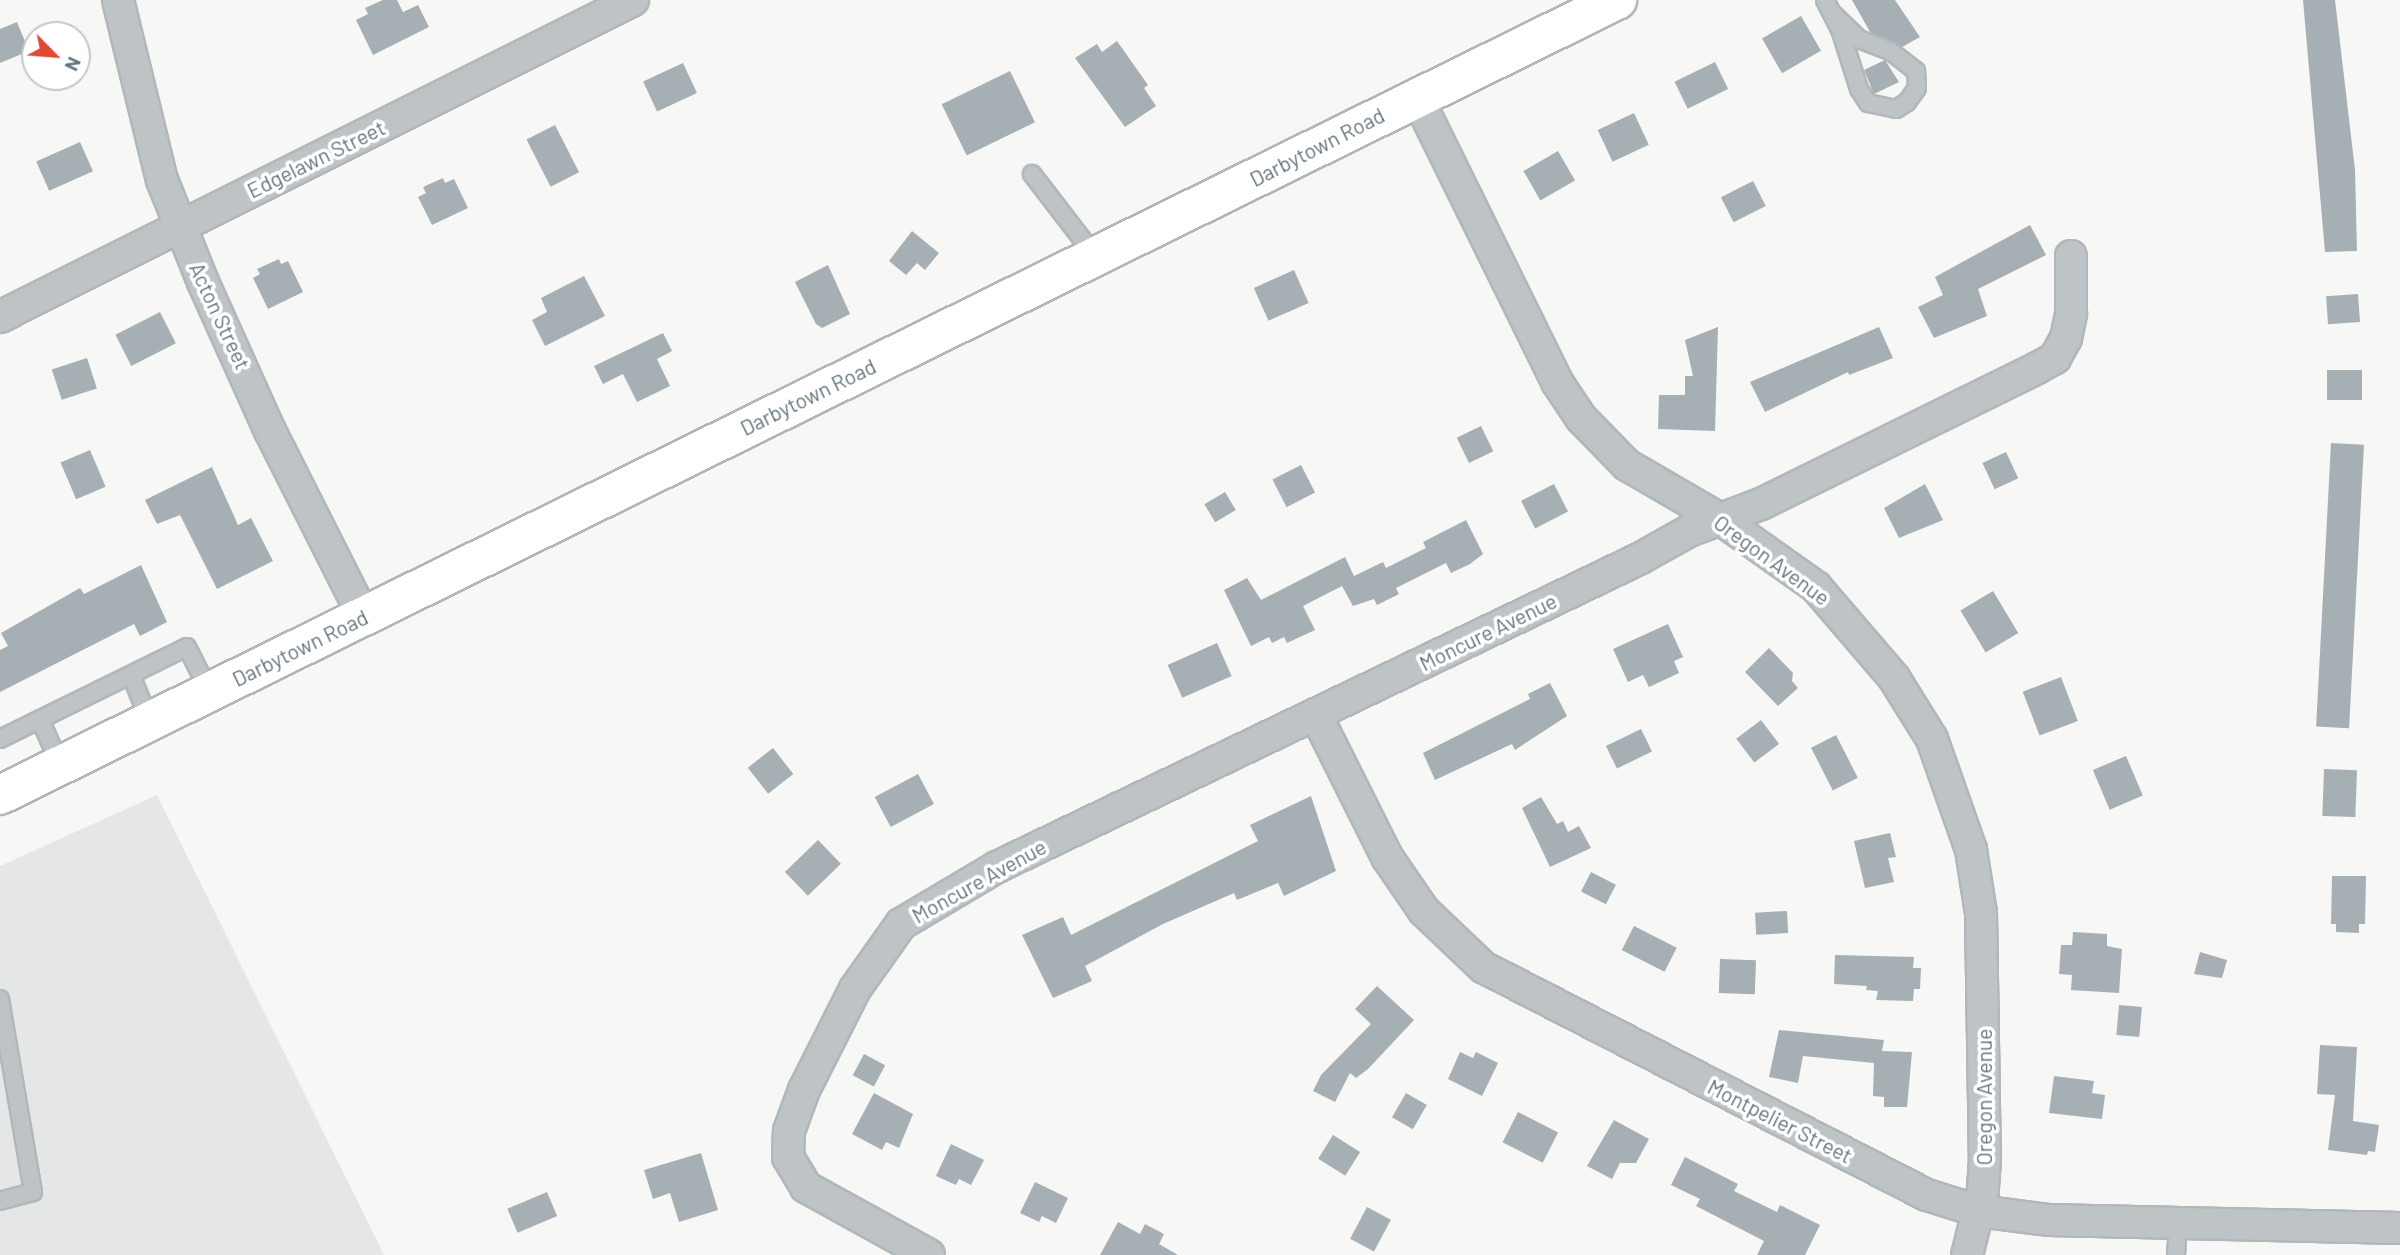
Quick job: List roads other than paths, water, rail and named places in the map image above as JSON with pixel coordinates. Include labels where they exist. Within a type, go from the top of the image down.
[{"type":"main road","name":"Darbytown Road","points":[[0,795],[1617,0]]},
{"type":"street","name":"Acton Street","points":[[118,0],[162,180],[270,431],[364,617]]},
{"type":"street","name":"Edgelawn Street","points":[[0,317],[182,229],[632,0]]},
{"type":"street","name":"Oregon Avenue","points":[[1417,97],[1545,357],[1581,418],[1627,465],[1720,519],[1816,587],[1866,641],[1932,739],[1958,802],[1981,913],[1985,1159],[1978,1211],[1967,1255]]},
{"type":"street","name":"Moncure Avenue","points":[[929,1255],[806,1187],[788,1157],[787,1139],[804,1090],[855,989],[872,961],[915,914],[998,867],[1720,519],[1761,505],[2055,358],[2071,314],[2071,256]]},
{"type":"street","name":"Montpelier Street","points":[[1316,715],[1387,857],[1424,911],[1483,967],[1927,1195],[1978,1211],[2049,1220],[2400,1228]]},
{"type":"lane","points":[[1825,0],[1834,15],[1849,65],[1868,103],[1896,109],[1908,102],[1917,88],[1916,71],[1890,51],[1859,39],[1834,15]]},
{"type":"lane","points":[[1032,174],[1096,257]]},
{"type":"lane","points":[[0,739],[187,647],[210,693]]},
{"type":"lane","points":[[131,675],[150,722]]},
{"type":"lane","points":[[40,719],[60,766]]},
{"type":"lane","points":[[0,999],[33,1192],[0,1201]]},
{"type":"lane","points":[[2176,1255],[2178,1224]]}]
